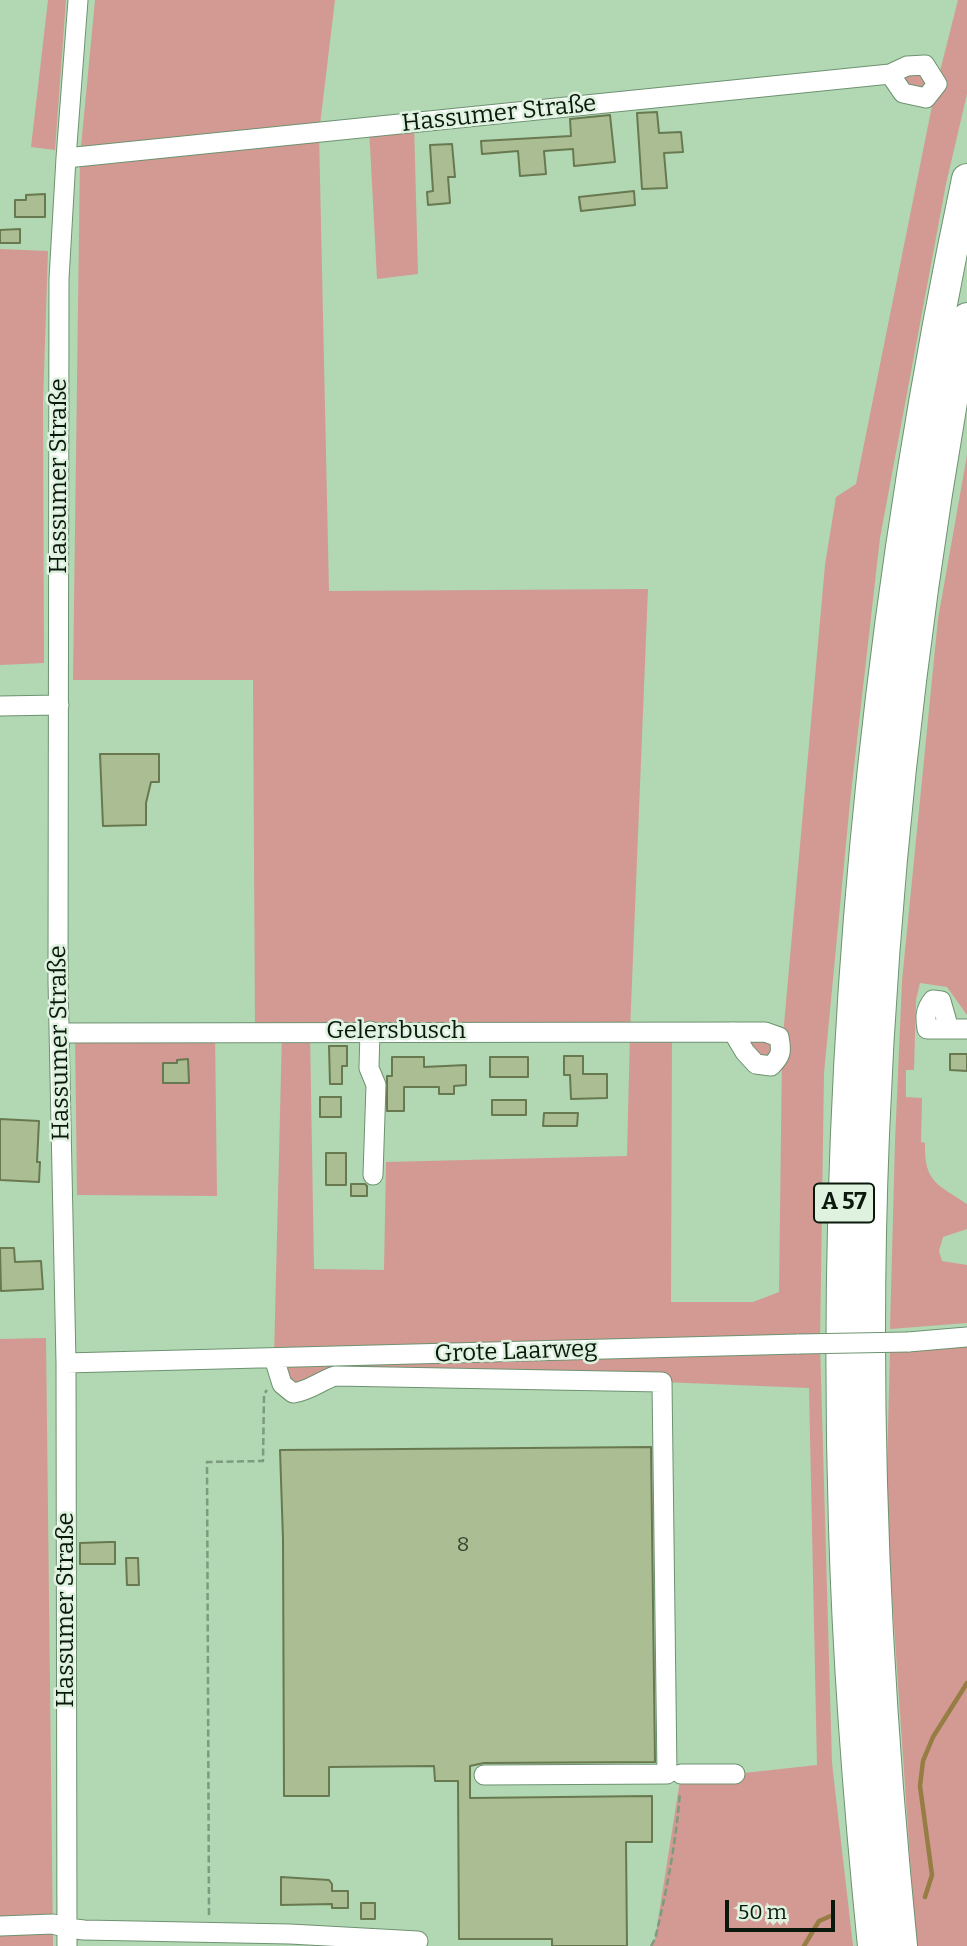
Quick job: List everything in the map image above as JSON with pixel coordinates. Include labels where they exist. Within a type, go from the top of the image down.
[{"type":"highway","name":"A 57","points":[[873,1946],[854,1727],[844,1528],[842,1288],[848,1080],[862,869],[890,617],[926,383],[967,179]]},
{"type":"highway","name":"A 57","points":[[902,1946],[883,1730],[873,1532],[870,1294],[874,1136],[887,911],[904,739],[936,497],[967,318]]},
{"type":"street","name":"Hassumer Straße","points":[[67,1937],[66,1363],[59,1033],[60,279],[78,0]]},
{"type":"street","name":"Hassumer Straße","points":[[66,158],[890,74]]},
{"type":"street","points":[[0,706],[59,705]]},
{"type":"street","points":[[370,1031],[369,1068],[376,1085],[373,1175]]},
{"type":"street","name":"Gelersbusch","points":[[59,1033],[733,1032]]},
{"type":"street","name":"Grote Laarweg","points":[[66,1363],[276,1366],[799,1344],[908,1342],[967,1337]]},
{"type":"street","points":[[276,1366],[282,1384],[293,1393],[306,1392],[335,1376],[662,1382],[667,1774],[484,1775]]},
{"type":"street","points":[[681,1774],[735,1774]]},
{"type":"street","points":[[0,1926],[53,1924],[67,1937],[208,1932],[418,1941]]},
{"type":"path","points":[[208,1932],[207,1462],[263,1461],[264,1394],[276,1366]]},
{"type":"path","points":[[651,1946],[669,1881],[677,1833],[681,1774]]},
{"type":"shaded area","points":[[48,0],[66,0],[55,150],[31,147]]},
{"type":"shaded area","points":[[95,0],[335,0],[319,133],[329,591],[648,589],[630,1031],[672,1032],[671,1302],[753,1302],[779,1292],[782,1055],[771,1066],[733,1032],[782,1047],[825,565],[836,497],[856,484],[936,86],[926,98],[890,74],[907,66],[937,83],[958,0],[967,0],[967,94],[946,184],[880,538],[850,802],[824,1073],[820,1344],[832,1763],[853,1946],[651,1946],[655,1939],[681,1774],[735,1774],[817,1765],[809,1388],[662,1382],[335,1376],[293,1393],[274,1358],[282,1032],[255,1032],[253,680],[73,680],[80,157]],"holes":[[[310,1031],[630,1032],[627,1156],[386,1162],[384,1270],[314,1269]]]},
{"type":"shaded area","points":[[414,123],[418,274],[377,279],[369,127]]},
{"type":"shaded area","points":[[0,249],[48,251],[43,403],[44,663],[0,665]]},
{"type":"shaded area","points":[[967,455],[967,1015],[947,987],[920,983],[916,1000],[914,1070],[906,1070],[906,1097],[922,1098],[921,1142],[925,1143],[930,1174],[940,1186],[967,1204],[967,1229],[943,1237],[939,1251],[942,1261],[967,1265],[967,1323],[890,1329],[902,981],[938,619]]},
{"type":"shaded area","points":[[215,1032],[217,1196],[77,1195],[75,1033]]},
{"type":"shaded area","points":[[46,1338],[53,1946],[0,1946],[0,1339]]},
{"type":"shaded area","points":[[967,1345],[967,1946],[916,1946],[886,1509],[890,1350]]},
{"type":"building","points":[[657,112],[659,133],[681,132],[683,152],[664,153],[667,188],[642,189],[637,113]]},
{"type":"building","points":[[610,115],[615,162],[574,166],[573,149],[544,151],[546,174],[520,176],[518,151],[482,154],[481,141],[571,136],[570,119]]},
{"type":"building","points":[[452,144],[455,177],[448,177],[450,203],[428,205],[427,192],[433,191],[430,145]]},
{"type":"building","points":[[634,191],[635,205],[581,211],[579,197]]},
{"type":"building","points":[[45,194],[45,217],[15,217],[15,200],[26,200],[26,195]]},
{"type":"building","points":[[20,229],[20,243],[0,243],[0,230]]},
{"type":"building","points":[[100,754],[159,754],[159,782],[151,782],[146,803],[146,825],[103,826]]},
{"type":"building","points":[[329,1046],[347,1046],[347,1066],[342,1066],[342,1084],[330,1084]]},
{"type":"building","points":[[950,1054],[967,1054],[967,1071],[950,1070]]},
{"type":"building","points":[[564,1056],[583,1056],[583,1074],[607,1074],[607,1098],[571,1099],[570,1075],[564,1075]]},
{"type":"building","points":[[392,1057],[424,1057],[424,1067],[466,1065],[466,1085],[454,1086],[454,1094],[439,1094],[439,1087],[404,1087],[404,1111],[387,1111],[387,1076],[392,1076]]},
{"type":"building","points":[[490,1057],[528,1057],[528,1077],[490,1077]]},
{"type":"building","points":[[188,1059],[189,1083],[163,1083],[163,1063],[177,1063],[177,1060]]},
{"type":"building","points":[[320,1097],[341,1097],[341,1117],[320,1117]]},
{"type":"building","points":[[492,1100],[526,1100],[526,1115],[492,1115]]},
{"type":"building","points":[[544,1113],[578,1113],[577,1126],[543,1126]]},
{"type":"building","points":[[0,1119],[39,1121],[39,1182],[0,1180]]},
{"type":"building","points":[[326,1153],[346,1153],[346,1185],[326,1185]]},
{"type":"building","points":[[351,1184],[365,1184],[367,1196],[351,1196]]},
{"type":"building","points":[[0,1248],[14,1248],[15,1262],[41,1261],[43,1289],[1,1291]]},
{"type":"building","points":[[651,1447],[655,1762],[484,1763],[470,1766],[470,1798],[652,1796],[652,1842],[626,1842],[627,1946],[552,1946],[552,1939],[459,1939],[458,1781],[435,1781],[434,1766],[329,1767],[329,1796],[284,1796],[280,1450]]},
{"type":"building","points":[[115,1542],[115,1564],[80,1564],[80,1543]]},
{"type":"building","points":[[126,1558],[138,1558],[139,1585],[127,1585]]},
{"type":"building","points":[[281,1877],[329,1880],[332,1891],[348,1891],[348,1908],[332,1908],[332,1904],[281,1905]]},
{"type":"building","points":[[361,1903],[375,1903],[375,1919],[361,1919]]},
{"type":"waterway","points":[[925,1897],[932,1875],[920,1786],[923,1761],[933,1737],[967,1683]]},
{"type":"waterway","points":[[804,1946],[819,1921],[833,1915]]}]
